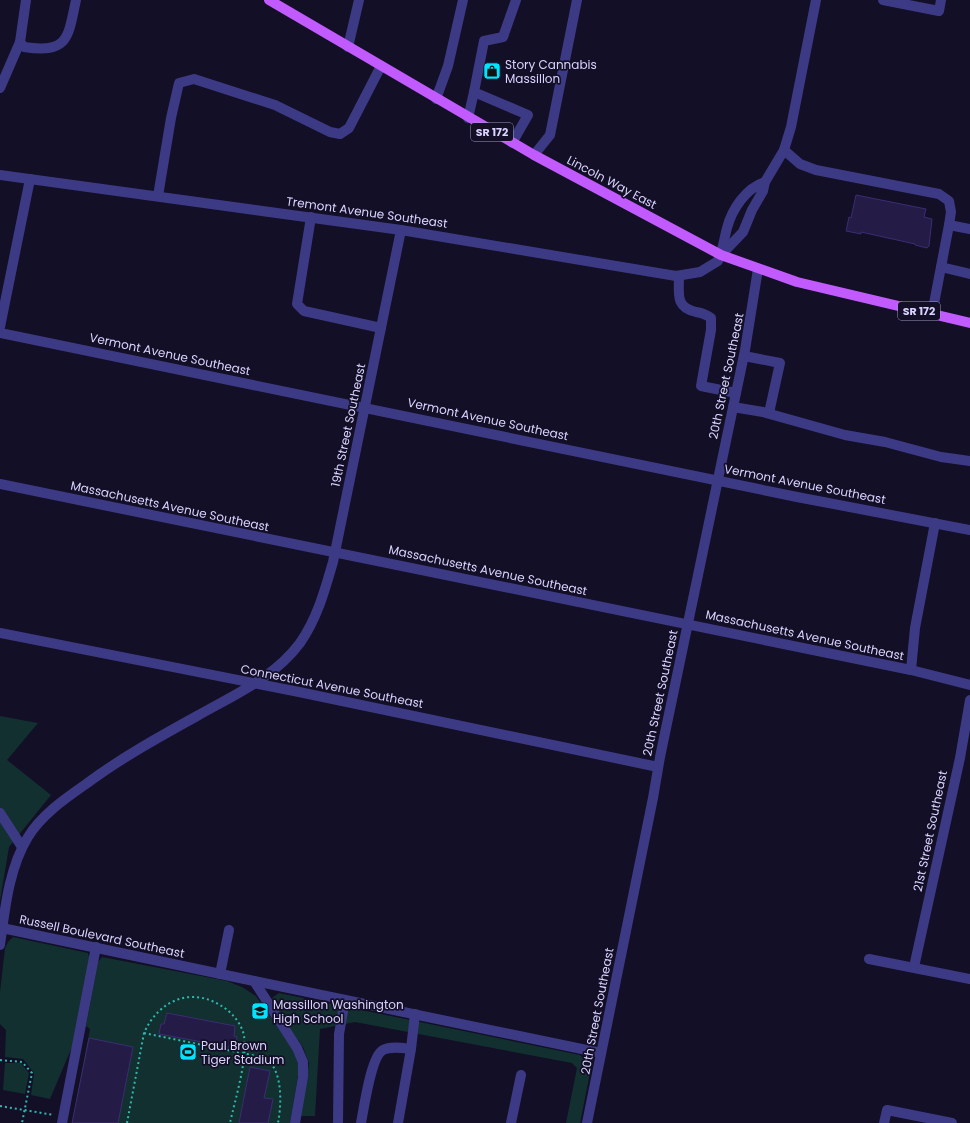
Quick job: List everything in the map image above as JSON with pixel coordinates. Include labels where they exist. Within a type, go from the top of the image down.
[{"type":"main road","name":"Lincoln Way East","points":[[269,0],[512,143],[721,255],[797,282],[970,323]]},
{"type":"street","points":[[0,88],[20,42],[26,0]]},
{"type":"street","points":[[20,42],[24,47],[30,48],[57,47],[69,34],[76,0]]},
{"type":"street","points":[[348,47],[359,0]]},
{"type":"street","points":[[436,99],[448,66],[463,0]]},
{"type":"street","points":[[468,118],[484,41],[503,37],[516,0]]},
{"type":"street","points":[[534,155],[550,135],[577,0]]},
{"type":"street","name":"Tremont Avenue Southeast","points":[[0,175],[401,230],[522,250],[651,274],[679,276],[693,275],[707,269],[718,261],[721,255],[743,232],[748,218],[763,191],[765,182],[784,150],[791,127],[816,0]]},
{"type":"street","points":[[883,0],[939,11],[941,0]]},
{"type":"street","points":[[158,196],[171,118],[179,83],[194,79],[275,105],[330,132],[340,134],[349,128],[381,66]]},
{"type":"street","points":[[474,92],[528,114],[512,143]]},
{"type":"street","points":[[784,150],[800,164],[816,170],[939,194],[949,201],[951,212],[932,314]]},
{"type":"street","points":[[0,327],[30,179]]},
{"type":"street","points":[[721,255],[727,226],[738,205],[751,189],[765,182]]},
{"type":"street","points":[[311,217],[297,304],[304,311],[381,328]]},
{"type":"street","points":[[949,225],[970,229]]},
{"type":"street","name":"19th Street Southeast","points":[[311,623],[326,585],[335,552],[366,408],[401,230]]},
{"type":"street","points":[[941,267],[970,274]]},
{"type":"street","name":"20th Street Southeast","points":[[587,1123],[658,767],[744,356],[758,269]]},
{"type":"street","points":[[679,276],[679,295],[682,305],[685,308],[703,313],[710,318],[711,330],[701,386],[736,393]]},
{"type":"street","name":"Vermont Avenue Southeast","points":[[0,333],[970,530]]},
{"type":"street","points":[[744,356],[780,363],[769,413]]},
{"type":"street","points":[[733,407],[769,413],[845,435],[885,442],[941,457],[970,461]]},
{"type":"street","name":"Massachusetts Avenue Southeast","points":[[0,484],[911,670],[970,685]]},
{"type":"street","points":[[911,670],[915,628],[935,523]]},
{"type":"street","name":"Russell Boulevard Southeast","points":[[311,623],[299,644],[277,668],[254,684],[161,736],[92,779],[73,793],[38,824],[22,847],[10,885],[2,928],[601,1053]]},
{"type":"street","name":"Connecticut Avenue Southeast","points":[[0,633],[299,692],[658,767]]},
{"type":"street","name":"21st Street Southeast","points":[[914,967],[958,766],[970,700]]},
{"type":"street","points":[[0,813],[22,847]]},
{"type":"street","points":[[0,944],[2,928]]},
{"type":"street","points":[[220,974],[229,930]]},
{"type":"street","points":[[63,1120],[96,947]]},
{"type":"street","points":[[869,959],[970,979]]},
{"type":"street","points":[[254,981],[297,1048],[303,1062],[304,1077],[295,1123]]},
{"type":"street","points":[[338,1123],[339,1034],[346,1000]]},
{"type":"street","points":[[398,1123],[411,1049],[415,1014]]},
{"type":"street","points":[[361,1123],[374,1059],[378,1053],[383,1049],[411,1049]]},
{"type":"street","points":[[511,1123],[521,1075]]},
{"type":"street","points":[[884,1123],[887,1110],[952,1123]]},
{"type":"path","points":[[127,1123],[144,1033],[149,1022],[160,1009],[185,997],[200,997],[215,1001],[228,1010],[238,1022],[244,1034],[244,1054],[230,1123]]},
{"type":"path","points":[[144,1033],[262,1057],[275,1069],[281,1109],[278,1123]]},
{"type":"path","points":[[0,1060],[22,1062],[32,1073],[22,1123]]},
{"type":"path","points":[[0,1106],[25,1110],[63,1120]]},
{"type":"green space","points":[[0,716],[38,723],[7,760],[51,795],[9,847],[0,901]]},
{"type":"green space","points":[[13,937],[88,953],[90,960],[72,1047],[50,1099],[31,1095],[34,1073],[23,1059],[5,1057],[6,1030],[0,1024],[0,992],[5,948]]},
{"type":"green space","name":"Paul Brown Tiger Stadium","points":[[102,957],[227,981],[242,987],[256,996],[293,1048],[300,1064],[290,1123],[72,1123],[90,1029],[86,1026],[98,962]]},
{"type":"green space","points":[[279,993],[580,1055],[590,1066],[590,1073],[580,1123],[566,1123],[577,1068],[572,1063],[355,1022],[320,1029],[315,1116],[301,1116],[309,1063],[303,1047],[271,1002],[273,997]]},
{"type":"green space","points":[[5,1063],[21,1063],[29,1073],[25,1094],[3,1090]]},
{"type":"building","points":[[856,195],[926,209],[924,217],[932,219],[929,246],[927,248],[861,232],[861,234],[846,231],[849,217],[851,218]]},
{"type":"building","points":[[167,1013],[235,1026],[234,1036],[237,1037],[235,1048],[159,1034],[161,1024],[164,1024]]},
{"type":"building","points":[[89,1038],[133,1047],[118,1123],[72,1123]]},
{"type":"building","points":[[250,1067],[270,1071],[264,1098],[273,1099],[268,1123],[239,1123]]},
{"type":"place","name":"Story Cannabis Massillon","points":[[492,71]]},
{"type":"place","name":"Massillon Washington High School","points":[[260,1011]]},
{"type":"place","name":"Paul Brown Tiger Stadium","points":[[188,1052]]}]
